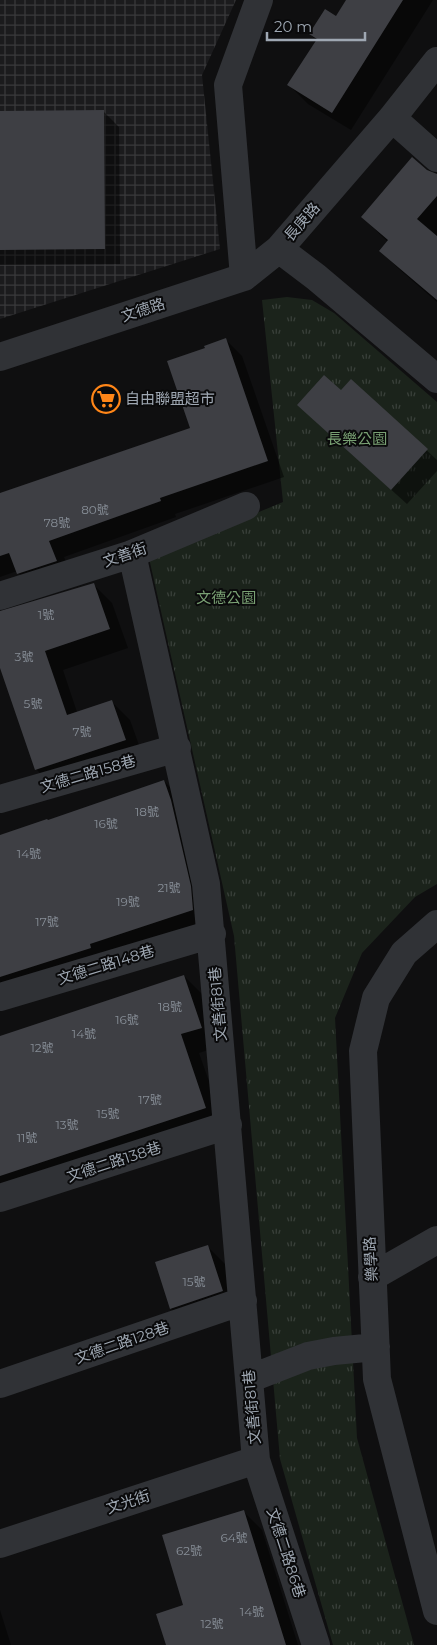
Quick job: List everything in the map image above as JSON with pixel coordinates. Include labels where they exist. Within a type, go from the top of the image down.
[{"type":"street","points":[[244,277],[228,85],[259,0]]},
{"type":"street","name":"長庚路","points":[[437,61],[392,118],[279,249],[316,277],[437,379]]},
{"type":"street","points":[[392,118],[437,158]]},
{"type":"street","name":"文德路","points":[[0,357],[244,277],[279,249]]},
{"type":"street","name":"文善街","points":[[0,596],[132,554],[246,506]]},
{"type":"street","name":"文善街81巷","points":[[132,554],[206,884],[212,934],[256,1460]]},
{"type":"street","name":"文德二路158巷","points":[[0,799],[177,748]]},
{"type":"street","name":"樂學路","points":[[437,924],[404,953],[376,998],[362,1051],[377,1379],[431,1563],[437,1612]]},
{"type":"street","name":"文德二路148巷","points":[[0,997],[212,934]]},
{"type":"street","name":"文德二路138巷","points":[[0,1198],[228,1125]]},
{"type":"street","points":[[372,1277],[437,1240]]},
{"type":"street","name":"文德二路128巷","points":[[0,1384],[243,1301]]},
{"type":"street","points":[[249,1379],[308,1356],[334,1351],[376,1347]]},
{"type":"street","name":"文光街","points":[[0,1544],[256,1460]]},
{"type":"street","name":"文德二路86巷","points":[[256,1460],[310,1643]]},
{"type":"shaded area","points":[[0,0],[236,0],[202,75],[220,249],[0,319]]},
{"type":"green space","points":[[287,297],[312,300],[334,313],[437,402],[437,884],[415,897],[362,953],[335,1018],[357,1438],[414,1645],[333,1645],[280,1459],[234,936],[149,558],[283,502],[262,300]]},
{"type":"building","points":[[346,0],[403,0],[332,113],[287,85],[317,39],[309,34],[325,9],[336,16]]},
{"type":"building","points":[[104,110],[105,249],[0,250],[0,111]]},
{"type":"building","points":[[412,157],[427,170],[437,174],[437,196],[417,219],[437,236],[437,300],[379,251],[388,240],[361,217]]},
{"type":"building","points":[[226,338],[268,461],[160,498],[161,501],[49,541],[57,561],[17,574],[9,553],[0,556],[0,493],[190,428],[167,361],[205,348],[204,346]]},
{"type":"building","points":[[324,375],[341,390],[351,379],[428,449],[391,490],[297,405]]},
{"type":"building","points":[[94,583],[110,629],[45,651],[67,715],[112,700],[126,740],[35,770],[0,668],[0,611]]},
{"type":"building","points":[[164,780],[171,800],[191,886],[193,910],[90,944],[91,948],[0,977],[0,835]]},
{"type":"building","points":[[184,975],[202,1028],[181,1034],[206,1108],[0,1176],[0,1036]]},
{"type":"building","points":[[208,1245],[223,1291],[170,1309],[155,1262]]},
{"type":"building","points":[[244,1510],[286,1645],[166,1645],[156,1614],[183,1605],[162,1535]]},
{"type":"place","name":"自由聯盟超市","points":[[106,399]]},
{"type":"park label","name":"長樂公園","points":[[357,439]]},
{"type":"park label","name":"文德公園","points":[[226,598]]}]
